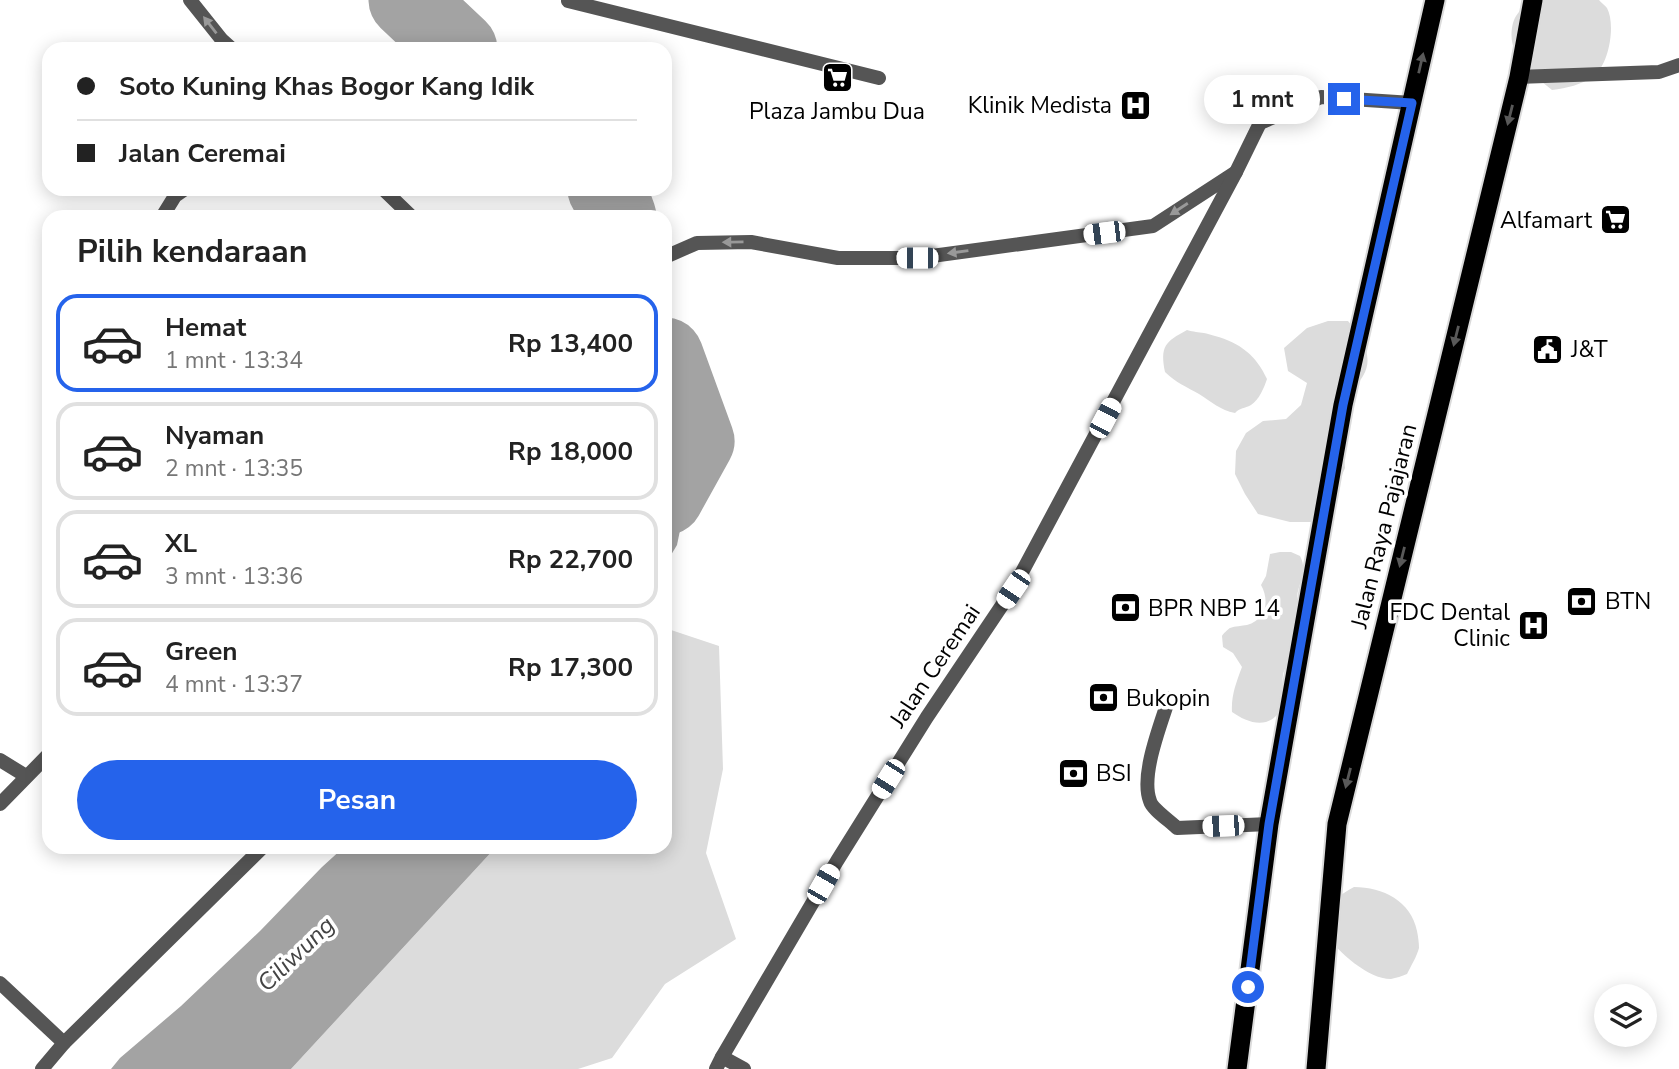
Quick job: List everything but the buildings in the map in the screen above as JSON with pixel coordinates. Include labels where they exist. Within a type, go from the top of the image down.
[{"type":"highway","points":[[1237,1069],[1269,824],[1343,405],[1435,0]]},
{"type":"highway","name":"Jalan Raya Pajajaran","points":[[1316,1069],[1337,824],[1519,77],[1533,0]]},
{"type":"street","points":[[190,0],[224,42]]},
{"type":"street","points":[[568,1],[879,78]]},
{"type":"street","points":[[1519,77],[1659,72],[1679,65]]},
{"type":"street","name":"Jalan Ceremai","points":[[719,1063],[844,850],[927,717],[1013,589],[1260,123],[1321,97],[1412,103]]},
{"type":"street","points":[[672,254],[697,243],[751,242],[838,258],[917,258],[1153,226],[1236,172]]},
{"type":"street","points":[[390,196],[405,210]]},
{"type":"street","points":[[1169,698],[1146,780],[1150,803],[1177,828],[1269,824]]},
{"type":"street","points":[[0,760],[26,776]]},
{"type":"street","points":[[0,804],[42,761]]},
{"type":"street","points":[[42,1069],[64,1043],[255,854]]},
{"type":"street","points":[[0,983],[64,1043]]},
{"type":"street","points":[[719,1063],[744,1069]]},
{"type":"shaded area","points":[[1535,0],[1599,0],[1606,7],[1611,24],[1610,44],[1604,63],[1594,76],[1574,86],[1552,90],[1521,62],[1513,44],[1513,23],[1521,9]]},
{"type":"shaded area","points":[[1328,321],[1348,321],[1362,340],[1368,361],[1363,376],[1346,391],[1343,448],[1345,468],[1328,507],[1312,522],[1290,522],[1258,514],[1235,474],[1236,451],[1246,433],[1263,421],[1286,419],[1301,405],[1307,383],[1288,371],[1284,348],[1307,328]]},
{"type":"shaded area","points":[[1187,330],[1224,339],[1240,346],[1252,357],[1267,379],[1254,403],[1235,413],[1230,412],[1177,382],[1165,372],[1163,356],[1166,346]]},
{"type":"shaded area","points":[[1291,552],[1300,556],[1302,561],[1296,634],[1283,675],[1283,702],[1279,712],[1271,720],[1260,723],[1232,712],[1233,695],[1242,667],[1233,653],[1223,647],[1222,636],[1230,628],[1253,623],[1262,614],[1266,603],[1261,585],[1266,576],[1270,554]]},
{"type":"shaded area","points":[[672,630],[719,646],[723,769],[706,853],[736,939],[665,984],[612,1058],[578,1069],[291,1069],[490,854],[672,854]]},
{"type":"shaded area","points":[[1354,887],[1385,893],[1409,911],[1417,931],[1419,948],[1407,974],[1391,979],[1373,975],[1346,956],[1325,935],[1335,901]]},
{"type":"water","points":[[672,331],[684,378],[691,477],[677,545],[672,553]]},
{"type":"water","points":[[336,854],[490,854],[291,1069],[111,1069],[260,931]]},
{"type":"waterway","name":"Ciliwung","points":[[407,0],[452,42]]},
{"type":"waterway","name":"Ciliwung","points":[[610,196],[615,210]]},
{"type":"waterway","name":"Ciliwung","points":[[672,375],[696,441],[672,484]]},
{"type":"place","name":"Plaza Jambu Dua","points":[[837,77]]},
{"type":"place","name":"Klinik Medista","points":[[1135,105]]},
{"type":"place","name":"Alfamart","points":[[1615,220]]},
{"type":"place","name":"J&T","points":[[1548,349]]},
{"type":"place","name":"BTN","points":[[1582,601]]},
{"type":"place","name":"BPR NBP 14","points":[[1125,608]]},
{"type":"place","name":"FDC Dental Clinic","points":[[1533,625]]},
{"type":"place","name":"Bukopin","points":[[1103,698]]},
{"type":"place","name":"BSI","points":[[1073,773]]},
{"type":"route","points":[[1248,987],[1269,824],[1343,405],[1412,103],[1344,99]]}]
